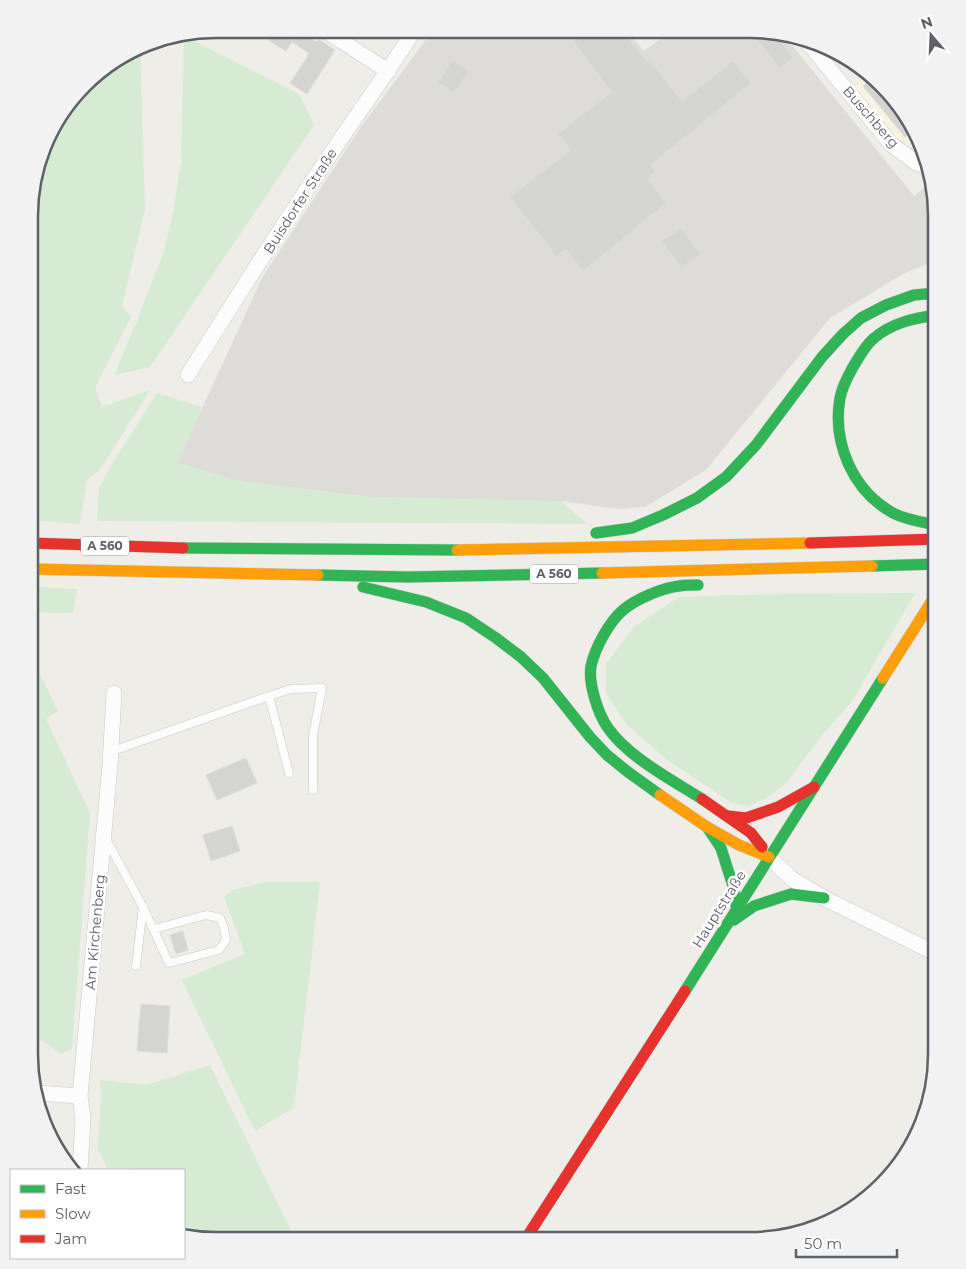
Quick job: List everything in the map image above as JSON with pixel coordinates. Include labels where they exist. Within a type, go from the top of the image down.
[{"type":"main road","points":[[470,550],[491,541],[568,538],[632,528],[697,498],[726,477],[756,445],[822,357],[861,318],[905,298],[928,294]]},
{"type":"main road","points":[[928,316],[895,325],[874,338],[862,352],[848,374],[840,398],[838,424],[843,450],[854,475],[872,498],[893,513],[928,523]]},
{"type":"main road","name":"A 560","points":[[38,543],[181,548],[470,550],[928,539]]},
{"type":"main road","name":"A 560","points":[[38,569],[408,577],[928,564]]},
{"type":"main road","points":[[771,578],[797,569]]},
{"type":"main road","points":[[310,575],[426,602],[466,618],[521,657],[543,678],[590,737],[607,755],[628,772],[707,827],[739,845],[769,857]]},
{"type":"main road","points":[[706,584],[678,586],[646,596],[623,610],[609,626],[598,646],[592,667],[592,686],[596,706],[607,727],[622,744],[642,760],[751,833],[769,857]]},
{"type":"main road","name":"Hauptstraße","points":[[530,1232],[730,923],[769,857],[928,607]]},
{"type":"main road","points":[[728,816],[746,818],[778,807],[814,787]]},
{"type":"main road","points":[[707,827],[721,848],[733,886],[737,911]]},
{"type":"main road","points":[[730,923],[754,906],[791,894],[824,898]]},
{"type":"street","points":[[337,38],[388,71]]},
{"type":"street","name":"Buisdorfer Straße","points":[[188,375],[328,157],[409,38]]},
{"type":"street","name":"Buschberg","points":[[813,49],[892,145],[918,164]]},
{"type":"street","name":"Am Kirchenberg","points":[[80,1169],[84,1119],[80,1096],[104,836],[114,693]]},
{"type":"street","points":[[769,857],[792,879],[824,898],[928,950]]},
{"type":"street","points":[[42,1093],[80,1096]]},
{"type":"lane","points":[[110,752],[291,689],[322,688],[313,736],[313,790]]},
{"type":"lane","points":[[269,696],[289,773]]},
{"type":"lane","points":[[104,836],[143,907],[170,963],[219,950],[226,940],[220,918],[206,915],[154,929]]},
{"type":"lane","points":[[136,966],[143,907]]},
{"type":"shaded area","points":[[427,38],[633,38],[644,51],[661,38],[762,38],[785,41],[790,42],[914,196],[926,186],[928,204],[928,264],[903,274],[830,318],[706,470],[645,507],[618,509],[561,501],[371,497],[238,481],[177,463],[262,278],[361,127]]},
{"type":"shaded area","points":[[864,78],[868,82],[892,107],[913,144],[892,136],[854,87]]},
{"type":"green space","points":[[190,39],[300,95],[314,125],[150,367],[114,375],[164,251],[174,208],[181,161],[184,40]]},
{"type":"green space","points":[[140,55],[145,209],[122,306],[131,317],[95,387],[102,407],[150,390],[100,470],[87,480],[80,524],[38,521],[39,192],[51,148],[61,127],[74,107],[107,74]]},
{"type":"green space","points":[[157,393],[202,407],[178,463],[238,481],[371,497],[561,501],[587,524],[97,521],[99,488]]},
{"type":"green space","points":[[38,587],[77,589],[73,613],[38,612]]},
{"type":"green space","points":[[915,593],[853,700],[823,734],[787,782],[767,798],[749,806],[732,803],[666,759],[627,725],[606,693],[606,664],[634,627],[679,597]]},
{"type":"green space","points":[[38,670],[58,711],[46,719],[90,813],[72,1049],[62,1054],[38,1038]]},
{"type":"green space","points":[[266,882],[320,882],[294,1107],[255,1131],[182,980],[245,954],[224,897],[233,890]]},
{"type":"green space","points":[[210,1065],[292,1232],[216,1232],[185,1229],[185,1169],[107,1168],[98,1149],[100,1080],[147,1085]]},
{"type":"building","points":[[265,38],[294,38],[286,51]]},
{"type":"building","points":[[295,38],[310,38],[316,42],[318,39],[335,50],[307,94],[290,83],[309,53],[292,42]]},
{"type":"building","points":[[571,38],[628,38],[648,63],[650,61],[682,102],[733,61],[751,83],[650,165],[656,172],[647,179],[666,203],[583,271],[566,249],[557,257],[510,197],[571,150],[558,134],[612,92]]},
{"type":"building","points":[[756,38],[779,40],[793,57],[780,68]]},
{"type":"building","points":[[453,60],[469,71],[454,93],[438,82]]},
{"type":"building","points":[[868,82],[884,98],[892,107],[909,134],[905,137],[863,86]]},
{"type":"building","points":[[681,228],[700,254],[681,267],[662,241]]},
{"type":"building","points":[[246,758],[257,783],[217,800],[206,775]]},
{"type":"building","points":[[232,826],[240,851],[211,861],[203,835]]},
{"type":"building","points":[[183,931],[188,950],[176,954],[170,935]]},
{"type":"building","points":[[141,1004],[170,1006],[167,1053],[137,1051]]},
{"type":"traffic: fast","points":[[596,533],[632,528],[697,498],[726,477],[756,445],[822,357],[861,318],[886,305],[914,295],[928,294]]},
{"type":"traffic: fast","points":[[928,317],[895,325],[880,333],[870,342],[845,382],[840,398],[838,415],[839,432],[848,464],[867,492],[879,504],[893,513],[928,523]]},
{"type":"traffic: fast","points":[[183,548],[457,550]]},
{"type":"traffic: fast","points":[[872,566],[928,564]]},
{"type":"traffic: fast","points":[[318,575],[408,577],[602,573]]},
{"type":"traffic: fast","points":[[698,585],[672,587],[642,598],[623,610],[608,628],[599,644],[590,673],[597,707],[604,722],[617,739],[651,767],[702,799]]},
{"type":"traffic: fast","points":[[363,587],[426,602],[466,618],[496,638],[521,657],[543,678],[590,737],[607,755],[660,795]]},
{"type":"traffic: fast","points":[[685,991],[883,678]]},
{"type":"traffic: fast","points":[[707,827],[721,848],[733,886],[737,911]]},
{"type":"traffic: fast","points":[[734,920],[754,906],[791,894],[824,898]]},
{"type":"traffic: slow","points":[[457,550],[810,543]]},
{"type":"traffic: slow","points":[[602,573],[872,566]]},
{"type":"traffic: slow","points":[[38,569],[318,575]]},
{"type":"traffic: slow","points":[[883,678],[928,607]]},
{"type":"traffic: slow","points":[[660,795],[707,827],[739,845],[769,857]]},
{"type":"traffic: jam","points":[[810,543],[928,539]]},
{"type":"traffic: jam","points":[[38,543],[183,548]]},
{"type":"traffic: jam","points":[[728,816],[746,818],[778,807],[814,787]]},
{"type":"traffic: jam","points":[[702,799],[751,833],[762,847]]},
{"type":"traffic: jam","points":[[530,1232],[685,991]]}]
